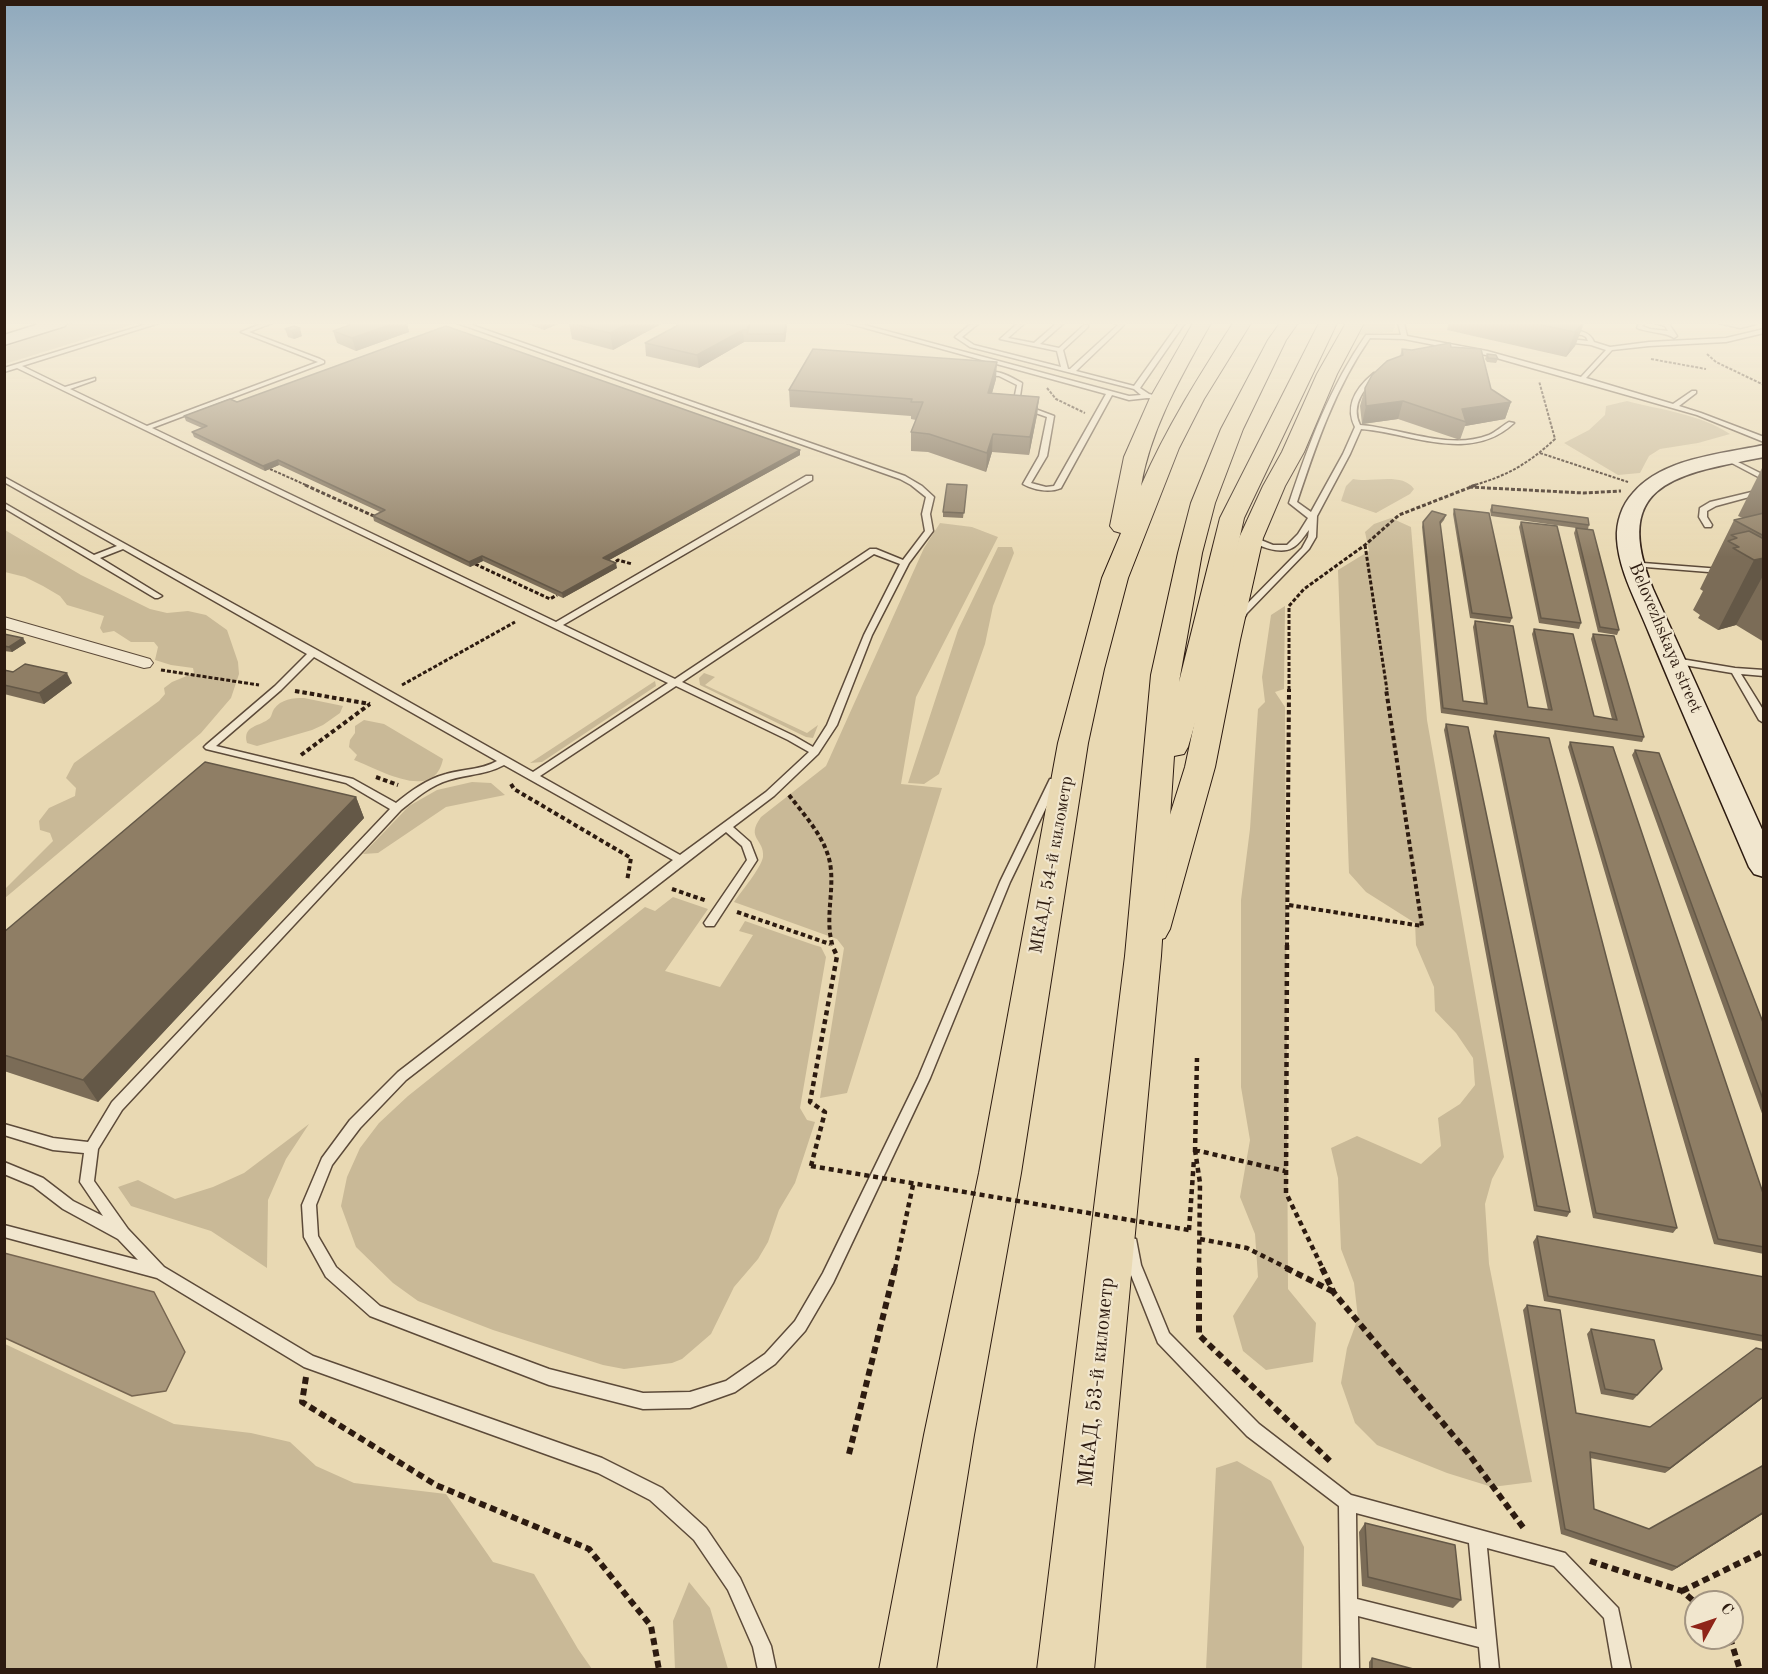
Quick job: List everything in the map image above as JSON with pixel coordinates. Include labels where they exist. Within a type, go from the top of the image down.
[{"type":"main road","points":[[1115,578],[1126,498],[1135,457],[1152,401]]},
{"type":"main road","name":"МКАД, 54-й километр","points":[[907,1670],[949,1435],[1000,1173],[1073,743],[1115,578],[1168,448],[1193,401]]},
{"type":"main road","points":[[1143,956],[1166,675],[1190,554],[1203,503],[1232,429],[1246,401]]},
{"type":"main road","points":[[1156,802],[1194,679],[1232,518],[1290,401]]},
{"type":"main road","points":[[1143,956],[1200,766],[1226,640],[1251,538],[1315,401]]},
{"type":"main road","name":"МКАД, 53-й километр","points":[[1065,1670],[1143,956]]},
{"type":"street","name":"Belovezhskaya street","points":[[1761,857],[1672,661],[1633,564],[1627,530],[1635,506],[1648,489],[1666,478],[1689,469],[1764,451]]},
{"type":"street","points":[[5,623],[144,663]]},
{"type":"lane","points":[[90,401],[676,682],[815,752]]},
{"type":"lane","points":[[147,428],[220,401]]},
{"type":"lane","points":[[682,401],[883,472],[900,475],[920,486],[930,497],[926,514],[929,531],[905,563],[868,635],[832,725],[815,752],[778,787],[726,828],[681,860],[402,1076],[355,1124],[327,1162],[309,1205],[311,1237],[331,1272],[375,1311],[549,1377],[643,1401],[690,1400],[730,1387],[770,1359],[800,1326],[848,1238],[924,1078],[1005,882],[1073,743]]},
{"type":"lane","points":[[1016,401],[1015,404],[1051,416],[1042,456],[1027,484],[1046,489],[1057,488],[1106,401]]},
{"type":"lane","points":[[1314,518],[1293,503],[1330,401]]},
{"type":"lane","points":[[1355,401],[1352,419],[1358,427]]},
{"type":"lane","points":[[1655,401],[1709,418],[1764,440]]},
{"type":"lane","points":[[1674,407],[1682,401]]},
{"type":"lane","points":[[1358,427],[1372,427],[1457,444],[1493,437],[1511,423]]},
{"type":"lane","points":[[1226,640],[1244,612],[1305,549],[1312,537],[1314,518],[1324,494],[1348,455],[1358,427]]},
{"type":"lane","points":[[1728,459],[1764,478]]},
{"type":"lane","points":[[4,478],[681,860]]},
{"type":"lane","points":[[556,625],[809,478]]},
{"type":"lane","points":[[1708,525],[1703,517],[1703,510],[1713,504],[1764,491]]},
{"type":"lane","points":[[4,505],[158,596]]},
{"type":"lane","points":[[1251,538],[1272,547],[1289,547],[1314,518]]},
{"type":"lane","points":[[94,558],[124,546]]},
{"type":"lane","points":[[534,776],[873,551],[905,563]]},
{"type":"lane","points":[[1633,564],[1729,571]]},
{"type":"lane","points":[[314,652],[278,688],[209,747],[349,781],[397,807]]},
{"type":"lane","points":[[1672,661],[1764,673]]},
{"type":"lane","points":[[1735,671],[1764,720]]},
{"type":"lane","points":[[505,760],[487,771],[448,776],[428,786],[397,807],[117,1106],[91,1148],[87,1182],[123,1234],[160,1272],[309,1362],[602,1466],[656,1494],[700,1534],[734,1584],[762,1646],[767,1670]]},
{"type":"lane","points":[[710,923],[752,860],[750,847],[742,838],[726,828]]},
{"type":"lane","points":[[4,1129],[52,1144],[91,1148]]},
{"type":"lane","points":[[4,1168],[38,1182],[68,1204],[123,1234]]},
{"type":"lane","points":[[1120,1172],[1134,1265],[1163,1338],[1253,1430],[1347,1502],[1559,1559],[1612,1614],[1622,1670]]},
{"type":"lane","points":[[4,1231],[160,1272]]},
{"type":"lane","points":[[1347,1502],[1350,1670]]},
{"type":"lane","points":[[1477,1537],[1490,1670]]},
{"type":"lane","points":[[1348,1605],[1487,1640]]},
{"type":"path","points":[[1061,401],[1097,417]]},
{"type":"path","points":[[1530,1535],[1468,1453],[1335,1293],[1286,1193],[1289,606],[1304,589],[1365,544],[1399,515],[1466,487],[1500,478],[1532,460],[1555,439],[1543,401]]},
{"type":"path","points":[[1540,453],[1648,489]]},
{"type":"path","points":[[270,469],[380,518]]},
{"type":"path","points":[[1466,487],[1584,493],[1648,489]]},
{"type":"path","points":[[1289,905],[1422,926],[1365,544]]},
{"type":"path","points":[[476,564],[550,599],[557,595]]},
{"type":"path","points":[[402,685],[521,618]]},
{"type":"path","points":[[144,663],[159,670],[259,685]]},
{"type":"path","points":[[288,690],[370,704],[380,709]]},
{"type":"path","points":[[285,766],[370,704]]},
{"type":"path","points":[[511,784],[514,789],[631,858],[626,885]]},
{"type":"path","points":[[778,787],[787,792],[826,849],[830,865],[830,944],[837,956],[810,1102],[825,1112],[811,1166],[1189,1230],[1195,1150],[1197,1058]]},
{"type":"path","points":[[666,892],[673,888],[830,944]]},
{"type":"path","points":[[1195,1150],[1285,1171]]},
{"type":"path","points":[[1195,1150],[1200,1183],[1199,1335],[1338,1470]]},
{"type":"path","points":[[849,1454],[886,1312],[913,1185]]},
{"type":"path","points":[[1200,1239],[1247,1248],[1335,1293]]},
{"type":"path","points":[[309,1362],[302,1402],[436,1485],[589,1550],[651,1626],[659,1670]]},
{"type":"path","points":[[1581,1559],[1682,1591],[1764,1551]]},
{"type":"path","points":[[1734,1650],[1740,1670]]},
{"type":"shaded area","points":[[1628,401],[1693,417],[1730,434],[1698,443],[1660,449],[1649,456],[1640,473],[1618,475],[1564,443],[1589,430],[1605,415],[1606,406]]},
{"type":"shaded area","points":[[1353,479],[1395,479],[1409,484],[1414,489],[1410,494],[1376,513],[1341,501],[1346,486]]},
{"type":"shaded area","points":[[1391,518],[1411,527],[1427,720],[1504,1157],[1492,1179],[1485,1204],[1489,1264],[1532,1482],[1492,1487],[1447,1473],[1377,1445],[1355,1423],[1341,1383],[1347,1348],[1358,1318],[1354,1283],[1341,1249],[1338,1178],[1331,1148],[1357,1136],[1421,1164],[1441,1146],[1438,1118],[1460,1104],[1475,1085],[1473,1058],[1456,1033],[1435,1011],[1434,987],[1416,945],[1415,923],[1366,892],[1349,873],[1338,570],[1369,551],[1365,532],[1374,524]]},
{"type":"shaded area","points":[[940,523],[972,527],[998,537],[916,697],[901,784],[942,788],[847,1093],[820,1098],[844,948],[837,939],[734,902],[755,873],[763,857],[763,851],[755,835],[757,824],[761,817],[826,766],[924,548]]},
{"type":"shaded area","points":[[5,530],[81,575],[150,609],[167,613],[188,611],[206,615],[227,630],[238,662],[239,674],[231,698],[201,733],[5,898],[5,889],[53,841],[50,833],[40,830],[39,821],[49,808],[75,796],[76,788],[66,778],[74,763],[159,701],[165,694],[164,688],[172,682],[194,673],[193,668],[155,660],[158,647],[154,642],[131,642],[114,631],[103,633],[100,628],[104,616],[67,605],[60,596],[43,586],[25,577],[5,572]]},
{"type":"shaded area","points":[[998,547],[1012,547],[1014,553],[993,606],[985,644],[939,774],[924,784],[908,783],[958,630]]},
{"type":"shaded area","points":[[1285,606],[1284,689],[1275,692],[1285,707],[1288,1289],[1316,1323],[1313,1362],[1266,1370],[1243,1351],[1233,1316],[1258,1277],[1255,1234],[1240,1197],[1250,1140],[1241,1087],[1241,900],[1250,829],[1258,709],[1265,702],[1262,677],[1271,615]]},
{"type":"shaded area","points":[[704,673],[715,677],[705,685],[807,733],[818,725],[813,738],[806,737],[700,685],[699,678]]},
{"type":"shaded area","points":[[655,681],[656,686],[542,762],[530,763]]},
{"type":"shaded area","points":[[304,698],[343,706],[340,713],[312,730],[257,746],[247,743],[246,737],[249,730],[270,718],[280,703]]},
{"type":"shaded area","points":[[364,720],[384,724],[443,759],[438,772],[429,779],[405,780],[354,760],[357,755],[349,747],[350,740],[355,733],[355,726]]},
{"type":"shaded area","points":[[472,782],[491,783],[505,795],[446,807],[378,853],[363,854],[409,806],[437,790]]},
{"type":"shaded area","points":[[673,897],[708,909],[665,971],[720,987],[753,935],[739,931],[745,921],[821,947],[826,957],[800,1108],[807,1120],[815,1122],[795,1183],[779,1210],[768,1242],[758,1259],[734,1287],[711,1334],[682,1359],[672,1363],[624,1369],[603,1365],[493,1330],[418,1301],[393,1283],[356,1247],[341,1206],[347,1177],[360,1148],[379,1123],[408,1096],[645,907],[655,911]]},
{"type":"shaded area","points":[[309,1124],[286,1159],[268,1200],[267,1268],[211,1231],[131,1206],[118,1187],[138,1180],[175,1199],[213,1187],[244,1173]]},
{"type":"shaded area","points":[[4,1253],[154,1292],[185,1352],[166,1391],[132,1396],[5,1338]]},
{"type":"shaded area","points":[[5,1344],[174,1424],[251,1433],[290,1442],[316,1466],[354,1483],[446,1494],[493,1562],[534,1574],[592,1669],[5,1669]]},
{"type":"shaded area","points":[[1237,1461],[1271,1481],[1304,1547],[1302,1669],[1206,1669],[1216,1468]]},
{"type":"shaded area","points":[[689,1582],[710,1608],[728,1669],[675,1669],[673,1621]]},
{"type":"building","points":[[224,401],[660,401],[800,450],[603,558],[616,563],[562,593],[482,556],[469,562],[373,516],[385,510],[278,460],[263,466],[192,432],[207,426],[184,416]]},
{"type":"building","points":[[1038,401],[1030,437],[993,434],[987,453],[929,434],[911,432],[923,402],[911,402]]},
{"type":"building","points":[[1366,401],[1402,401],[1366,406]]},
{"type":"building","points":[[1403,401],[1511,402],[1462,409],[1466,422]]},
{"type":"building","points":[[947,484],[967,485],[964,513],[943,512]]},
{"type":"building","points":[[1492,505],[1588,518],[1589,525],[1492,512]]},
{"type":"building","points":[[1454,509],[1489,513],[1512,618],[1472,613]]},
{"type":"building","points":[[1432,511],[1446,515],[1440,522],[1463,701],[1487,704],[1475,621],[1513,626],[1528,707],[1552,710],[1534,629],[1573,634],[1594,716],[1617,720],[1593,634],[1614,636],[1644,737],[1443,708],[1423,522]]},
{"type":"building","points":[[1764,513],[1764,536],[1734,520]]},
{"type":"building","points":[[1521,522],[1557,526],[1581,623],[1541,618]]},
{"type":"building","points":[[1576,528],[1593,530],[1619,630],[1600,627]]},
{"type":"building","points":[[1749,531],[1764,539],[1764,558],[1754,560],[1733,548],[1739,547],[1728,541],[1737,538],[1731,535]]},
{"type":"building","points":[[4,634],[23,638],[9,647],[4,646]]},
{"type":"building","points":[[25,664],[67,673],[39,693],[4,685],[4,670],[13,672]]},
{"type":"building","points":[[1446,724],[1468,727],[1570,1212],[1537,1206]]},
{"type":"building","points":[[1495,731],[1549,738],[1677,1228],[1596,1213]]},
{"type":"building","points":[[1570,742],[1613,747],[1764,1196],[1764,1247],[1718,1239]]},
{"type":"building","points":[[1635,750],[1659,753],[1764,1025],[1764,1102]]},
{"type":"building","points":[[205,762],[356,797],[83,1080],[4,1055],[4,932]]},
{"type":"building","points":[[1537,1236],[1764,1277],[1764,1336],[1548,1296]]},
{"type":"building","points":[[1527,1305],[1560,1310],[1576,1413],[1650,1427],[1756,1348],[1764,1350],[1764,1396],[1670,1468],[1590,1452],[1594,1509],[1649,1529],[1764,1465],[1764,1512],[1677,1567],[1565,1529]]},
{"type":"building","points":[[1591,1329],[1654,1340],[1662,1369],[1637,1395],[1605,1389]]},
{"type":"building","points":[[1365,1523],[1455,1545],[1461,1600],[1368,1577]]},
{"type":"building","points":[[1372,1658],[1417,1670],[1372,1670]]}]
